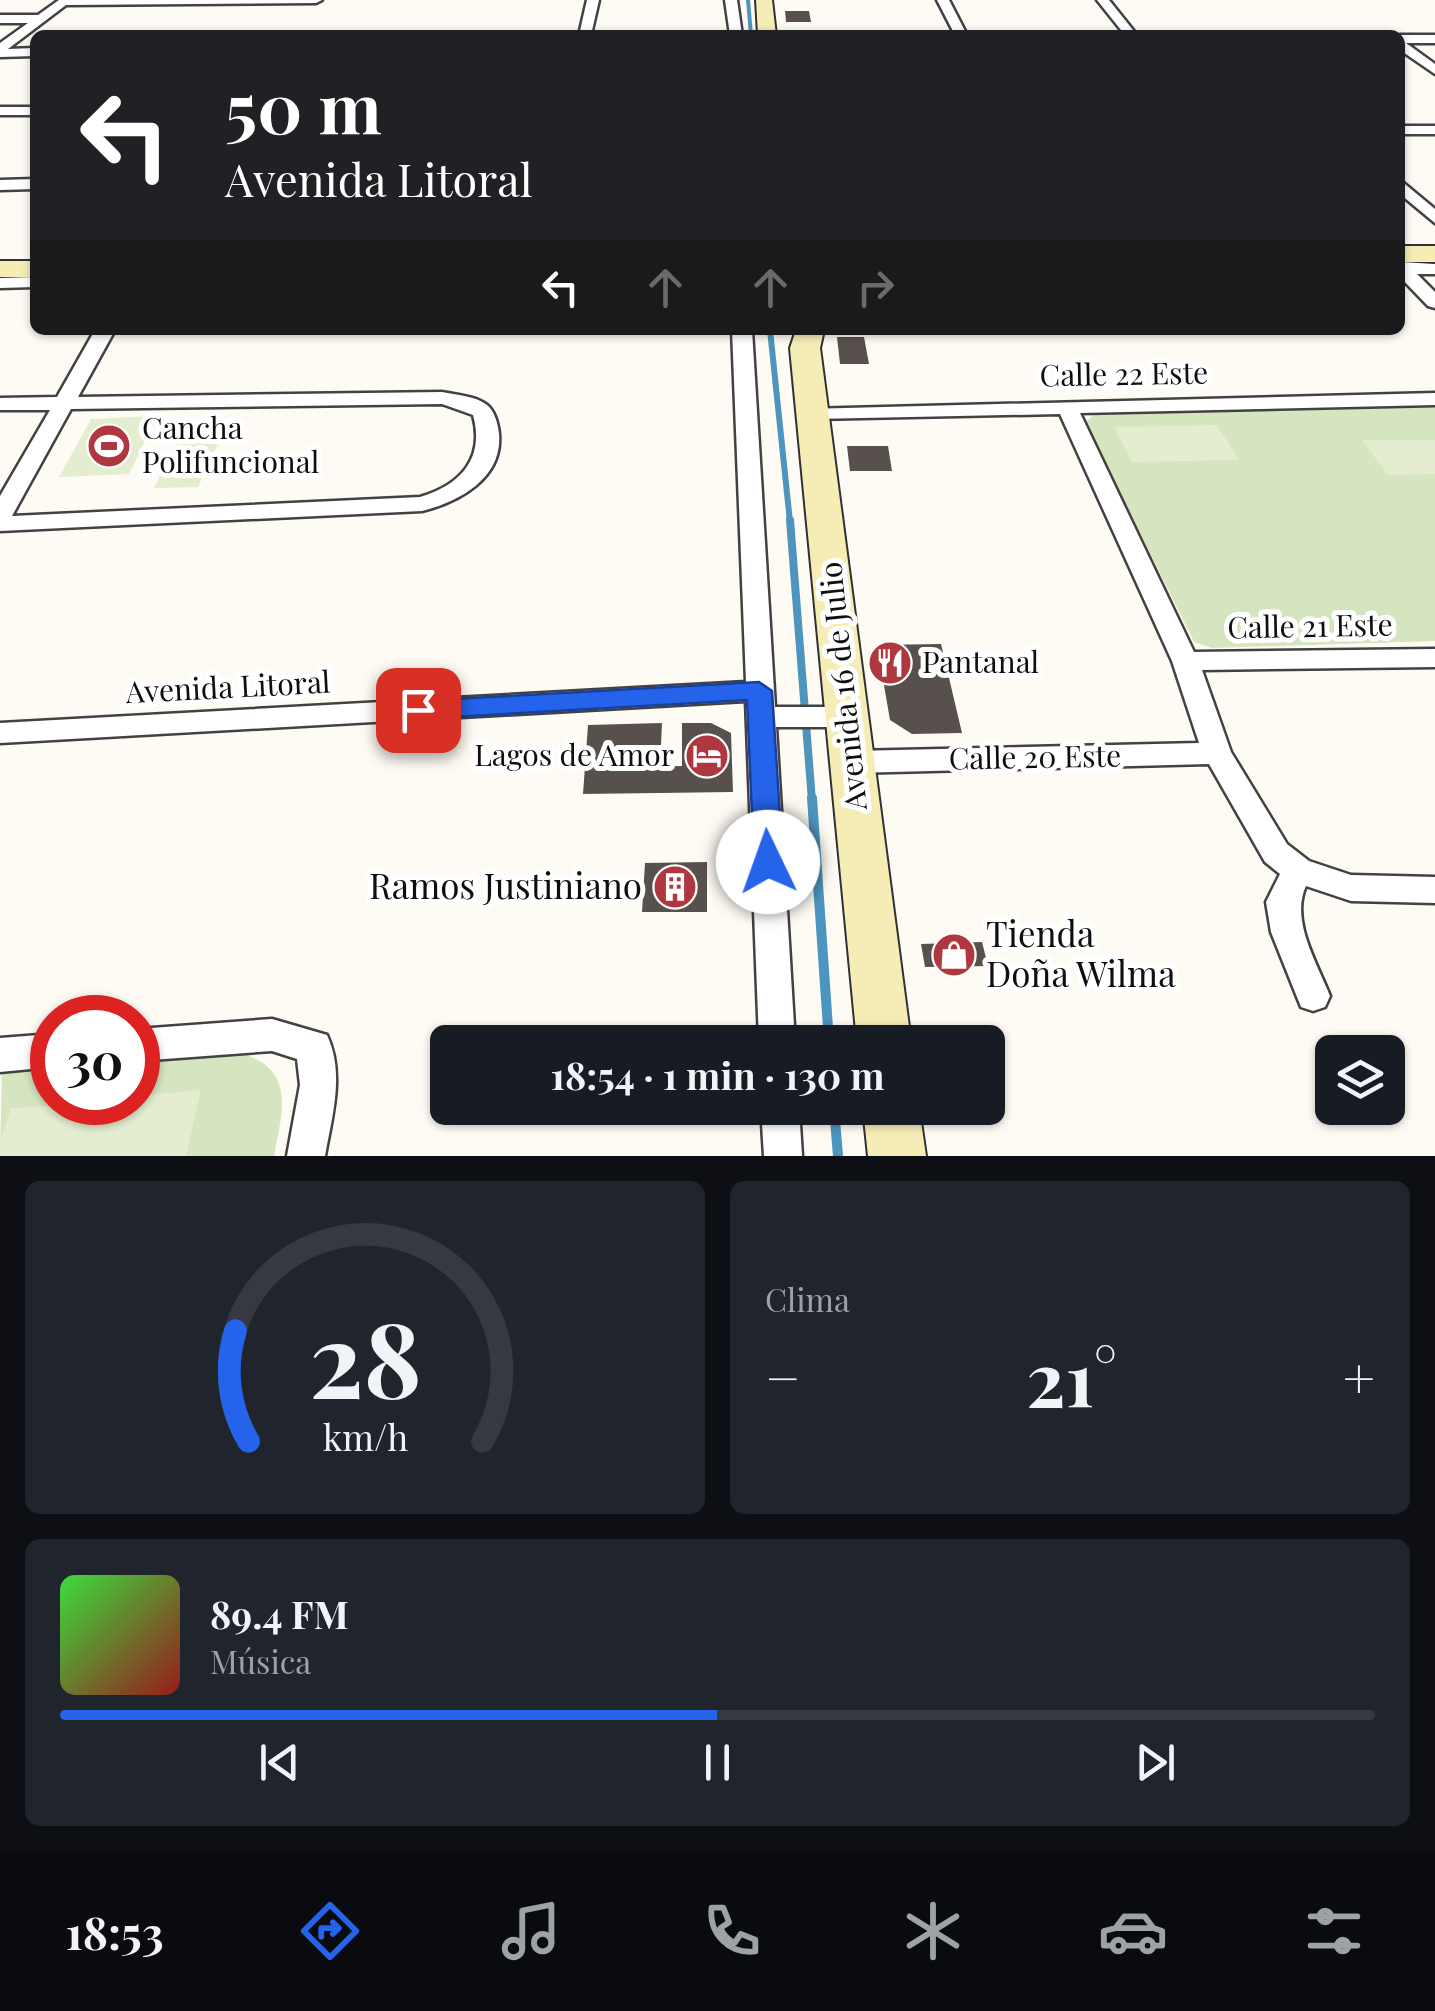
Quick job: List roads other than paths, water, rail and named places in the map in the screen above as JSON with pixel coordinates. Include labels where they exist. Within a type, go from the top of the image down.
[{"type":"street","points":[[0,51],[65,1],[316,0]]},
{"type":"street","points":[[586,30],[592,0]]},
{"type":"street","points":[[731,0],[735,30]]},
{"type":"street","points":[[764,0],[767,30]]},
{"type":"street","points":[[943,0],[958,30]]},
{"type":"street","points":[[1103,0],[1127,30]]},
{"type":"street","points":[[0,19],[41,19]]},
{"type":"street","points":[[1405,41],[1435,39]]},
{"type":"street","points":[[1405,45],[1435,70]]},
{"type":"street","points":[[0,51],[30,52]]},
{"type":"street","points":[[0,111],[30,111]]},
{"type":"street","points":[[1405,130],[1435,130]]},
{"type":"street","points":[[0,185],[30,184]]},
{"type":"street","points":[[1405,190],[1435,218]]},
{"type":"street","points":[[1405,264],[1435,254]]},
{"type":"street","points":[[1405,265],[1435,269]]},
{"type":"street","points":[[0,270],[30,269]]},
{"type":"street","points":[[1405,269],[1435,302]]},
{"type":"street","points":[[0,283],[30,282]]},
{"type":"street","points":[[0,404],[61,404],[442,398],[475,406],[482,412],[487,447],[474,480],[445,498],[422,504],[0,520],[61,404],[103,335]]},
{"type":"street","points":[[742,335],[769,708],[777,1025]]},
{"type":"street","name":"Avenida 16 de Julio","points":[[809,335],[805,348],[814,413],[837,716],[853,762],[882,1025]]},
{"type":"street","name":"Calle 22 Este","points":[[814,413],[1435,399]]},
{"type":"street","points":[[1067,406],[1185,660],[1217,754],[1276,852],[1298,870],[1352,888],[1435,890]]},
{"type":"street","name":"Calle 21 Este","points":[[1185,660],[1435,658]]},
{"type":"street","name":"Avenida Litoral","points":[[0,733],[769,708],[837,716]]},
{"type":"street","name":"Calle 20 Este","points":[[853,762],[1217,754]]},
{"type":"street","points":[[1298,870],[1282,902],[1288,932],[1312,996]]},
{"type":"street","points":[[160,1044],[272,1036],[314,1046],[319,1085],[306,1156]]},
{"type":"street","points":[[0,1054],[30,1052]]},
{"type":"street","points":[[781,1125],[783,1156]]},
{"type":"street","points":[[893,1125],[897,1156]]},
{"type":"waterway","points":[[748,0],[751,30]]},
{"type":"waterway","points":[[771,335],[790,522]]},
{"type":"waterway","points":[[790,520],[812,801]]},
{"type":"waterway","points":[[812,798],[828,1025]]},
{"type":"waterway","points":[[835,1125],[838,1156]]},
{"type":"place","name":"Cancha Polifuncional","points":[[109,446]]},
{"type":"place","name":"Pantanal","points":[[890,663]]},
{"type":"place","name":"Lagos de Amor","points":[[707,756]]},
{"type":"place","name":"Ramos Justiniano","points":[[675,887]]},
{"type":"place","name":"Tienda Doña Wilma","points":[[954,955]]}]
